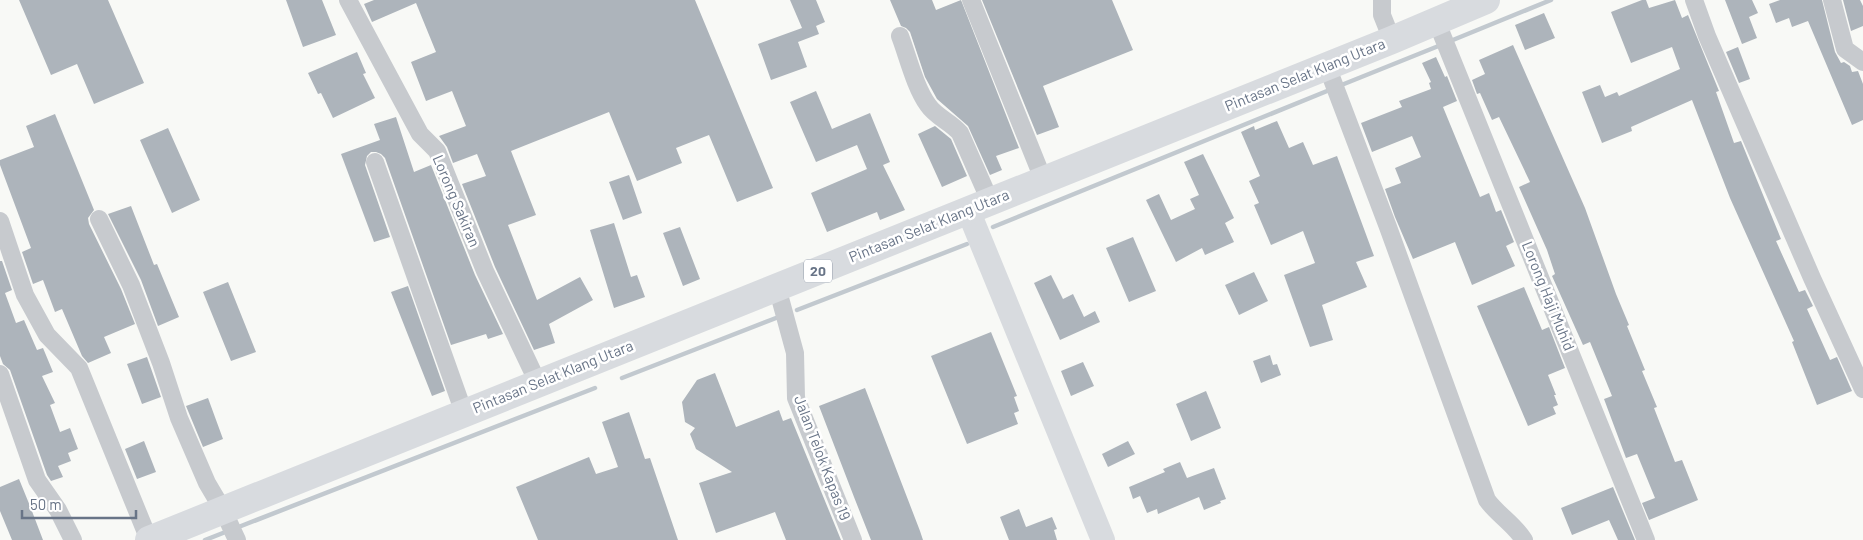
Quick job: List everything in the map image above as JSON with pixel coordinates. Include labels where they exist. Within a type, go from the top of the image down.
[{"type":"highway","name":"Pintasan Selat Klang Utara","points":[[147,534],[232,528],[464,413],[1043,179],[1329,71],[1392,40],[1439,25],[1486,0]]},
{"type":"street","name":"Lorong Sakiran","points":[[348,0],[420,134],[437,151],[486,271],[538,384]]},
{"type":"street","points":[[970,0],[1043,179]]},
{"type":"street","points":[[1382,0],[1382,15],[1392,40]]},
{"type":"street","points":[[1694,0],[1710,45],[1863,389]]},
{"type":"street","points":[[1832,0],[1845,49],[1863,62]]},
{"type":"street","name":"Lorong Haji Muhid","points":[[1439,25],[1646,540]]},
{"type":"street","points":[[900,36],[923,97],[929,107],[954,125],[960,133],[979,206],[1103,540]]},
{"type":"street","points":[[1329,71],[1388,226],[1487,500],[1492,507],[1510,522],[1524,540]]},
{"type":"street","points":[[375,162],[464,413]]},
{"type":"street","points":[[99,219],[131,285],[161,363],[179,418],[208,484],[232,528]]},
{"type":"street","points":[[0,222],[25,295],[47,335],[80,368],[147,534]]},
{"type":"street","name":"Jalan Telok Kapas 19","points":[[777,287],[795,353],[796,398],[853,540]]},
{"type":"street","points":[[0,374],[37,480],[58,510],[73,540]]},
{"type":"building","points":[[19,0],[108,0],[144,83],[94,104],[77,64],[51,75]]},
{"type":"building","points":[[286,0],[322,0],[336,35],[303,47]]},
{"type":"building","points":[[374,0],[695,0],[773,188],[737,202],[709,135],[676,148],[682,163],[637,181],[609,112],[511,151],[536,215],[508,225],[537,300],[580,277],[593,300],[549,324],[555,343],[534,350],[495,267],[462,184],[486,176],[477,154],[453,163],[447,147],[439,136],[466,126],[452,91],[426,101],[411,62],[436,52],[416,3],[372,22],[364,4]]},
{"type":"building","points":[[790,0],[816,0],[825,22],[816,26],[819,34],[798,42],[807,67],[771,80],[758,44],[802,28]]},
{"type":"building","points":[[890,0],[932,0],[936,10],[961,0],[1019,148],[996,156],[1002,170],[990,175],[968,126],[937,99],[925,77],[910,32],[901,26]]},
{"type":"building","points":[[982,0],[1112,0],[1133,50],[1043,86],[1059,127],[1037,135]]},
{"type":"building","points":[[1646,0],[1649,8],[1675,0],[1682,18],[1688,15],[1719,91],[1716,92],[1734,143],[1741,141],[1781,239],[1776,241],[1799,292],[1805,290],[1813,306],[1807,309],[1830,360],[1837,357],[1852,391],[1817,405],[1792,342],[1794,341],[1730,198],[1692,100],[1631,127],[1632,131],[1602,143],[1582,92],[1600,85],[1605,97],[1617,92],[1619,96],[1680,69],[1672,47],[1631,63],[1611,12]]},
{"type":"building","points":[[1725,0],[1752,0],[1758,13],[1749,17],[1757,38],[1742,44]]},
{"type":"building","points":[[1780,0],[1822,0],[1835,52],[1841,63],[1844,62],[1850,66],[1852,72],[1858,71],[1863,84],[1863,120],[1852,125],[1808,21],[1792,27],[1789,18],[1776,23],[1769,4]]},
{"type":"building","points":[[1843,0],[1860,0],[1863,6],[1863,26],[1851,31]]},
{"type":"building","points":[[1544,13],[1555,38],[1525,50],[1515,25]]},
{"type":"building","points":[[1513,45],[1585,208],[1629,325],[1627,326],[1645,370],[1642,371],[1657,407],[1654,408],[1675,462],[1682,460],[1698,500],[1649,520],[1642,503],[1655,498],[1637,454],[1626,458],[1604,399],[1612,396],[1590,342],[1583,345],[1552,276],[1555,274],[1547,250],[1519,187],[1530,182],[1499,117],[1492,120],[1480,93],[1477,94],[1472,80],[1485,74],[1479,60]]},
{"type":"building","points":[[1738,47],[1750,79],[1739,83],[1726,52]]},
{"type":"building","points":[[357,52],[366,73],[363,74],[375,98],[333,118],[321,93],[318,94],[308,73]]},
{"type":"building","points":[[1436,57],[1445,77],[1447,76],[1457,101],[1443,107],[1480,197],[1489,193],[1496,212],[1501,210],[1514,242],[1506,246],[1515,266],[1472,285],[1455,242],[1413,259],[1395,217],[1385,189],[1401,183],[1395,168],[1421,157],[1412,136],[1372,152],[1361,123],[1402,107],[1399,101],[1431,89],[1429,83],[1431,82],[1422,63]]},
{"type":"building","points":[[816,91],[832,129],[870,113],[890,162],[883,165],[905,210],[880,220],[877,212],[827,232],[811,193],[867,169],[857,145],[816,162],[790,102]]},
{"type":"building","points":[[55,114],[94,210],[88,218],[89,224],[121,289],[135,324],[104,337],[111,353],[88,363],[82,356],[62,309],[55,312],[43,280],[33,284],[22,252],[31,248],[0,165],[0,160],[34,147],[26,126]]},
{"type":"building","points":[[396,117],[414,172],[431,165],[475,275],[503,334],[488,339],[486,334],[451,345],[385,158],[381,154],[371,152],[367,156],[365,165],[390,237],[374,242],[341,154],[380,140],[374,124]]},
{"type":"building","points":[[1277,121],[1289,148],[1303,142],[1313,165],[1337,156],[1374,256],[1356,262],[1367,287],[1322,305],[1333,340],[1310,347],[1284,275],[1315,263],[1303,231],[1271,245],[1254,205],[1259,203],[1249,181],[1260,176],[1241,132],[1254,126],[1255,130]]},
{"type":"building","points":[[935,126],[951,139],[967,176],[942,187],[918,134]]},
{"type":"building","points":[[168,128],[200,200],[172,213],[140,140]]},
{"type":"building","points":[[1203,154],[1234,218],[1225,223],[1234,242],[1205,255],[1202,248],[1176,262],[1146,200],[1159,194],[1171,220],[1195,209],[1190,199],[1199,195],[1184,162]]},
{"type":"building","points":[[629,175],[642,213],[623,220],[609,182]]},
{"type":"building","points":[[131,206],[154,265],[157,264],[179,317],[158,326],[141,280],[108,214]]},
{"type":"building","points":[[614,223],[631,277],[637,275],[645,297],[614,308],[590,230]]},
{"type":"building","points":[[680,227],[700,279],[683,286],[663,233]]},
{"type":"building","points":[[1133,237],[1156,291],[1129,302],[1106,248]]},
{"type":"building","points":[[0,261],[2,261],[12,290],[5,293],[16,323],[24,320],[37,350],[43,348],[53,372],[42,376],[55,403],[50,405],[60,432],[70,428],[78,449],[68,453],[71,461],[58,466],[63,477],[51,481],[47,475],[10,370],[3,364],[0,356]]},
{"type":"building","points":[[1254,272],[1268,301],[1239,315],[1225,285]]},
{"type":"building","points":[[1051,275],[1063,299],[1073,294],[1084,317],[1095,311],[1100,322],[1060,340],[1034,283]]},
{"type":"building","points":[[228,282],[256,352],[231,361],[203,292]]},
{"type":"building","points":[[408,286],[445,391],[432,396],[391,292]]},
{"type":"building","points":[[1524,287],[1542,330],[1549,327],[1565,368],[1548,375],[1556,395],[1554,395],[1558,405],[1553,407],[1556,414],[1528,426],[1477,306]]},
{"type":"building","points":[[991,332],[1017,396],[1014,397],[1019,411],[1014,413],[1018,424],[967,444],[931,356]]},
{"type":"building","points":[[1270,355],[1273,365],[1277,364],[1281,375],[1261,383],[1253,361]]},
{"type":"building","points":[[147,357],[161,397],[142,404],[127,364]]},
{"type":"building","points":[[1083,362],[1094,386],[1071,396],[1061,371]]},
{"type":"building","points":[[715,373],[736,427],[779,410],[783,421],[791,418],[841,540],[786,540],[775,512],[716,533],[699,483],[732,472],[696,449],[690,434],[695,428],[685,422],[682,402],[697,380]]},
{"type":"building","points":[[865,388],[923,540],[871,540],[819,406]]},
{"type":"building","points":[[1206,391],[1221,428],[1191,441],[1176,404]]},
{"type":"building","points":[[208,398],[223,439],[203,447],[186,406]]},
{"type":"building","points":[[629,412],[645,459],[650,458],[678,540],[538,540],[516,487],[589,457],[596,474],[618,467],[602,422]]},
{"type":"building","points":[[144,441],[156,472],[137,479],[125,449]]},
{"type":"building","points":[[1128,441],[1135,454],[1108,467],[1102,454]]},
{"type":"building","points":[[1180,462],[1187,478],[1214,468],[1226,499],[1204,510],[1199,497],[1158,514],[1157,509],[1147,513],[1140,496],[1133,499],[1129,487],[1165,472],[1163,469]]},
{"type":"building","points":[[19,479],[43,540],[12,540],[0,511],[0,487]]},
{"type":"building","points":[[1613,487],[1635,540],[1618,540],[1609,520],[1572,535],[1561,508]]},
{"type":"building","points":[[1019,509],[1026,527],[1052,517],[1057,529],[1054,530],[1057,540],[1009,540],[1000,517]]},
{"type":"waterway","points":[[1448,42],[1551,0]]},
{"type":"waterway","points":[[1339,86],[1441,45]]},
{"type":"waterway","points":[[993,227],[1332,89]]},
{"type":"waterway","points":[[797,310],[967,244]]},
{"type":"waterway","points":[[622,378],[776,318]]},
{"type":"waterway","points":[[236,528],[595,388]]},
{"type":"waterway","points":[[205,540],[228,531]]}]
